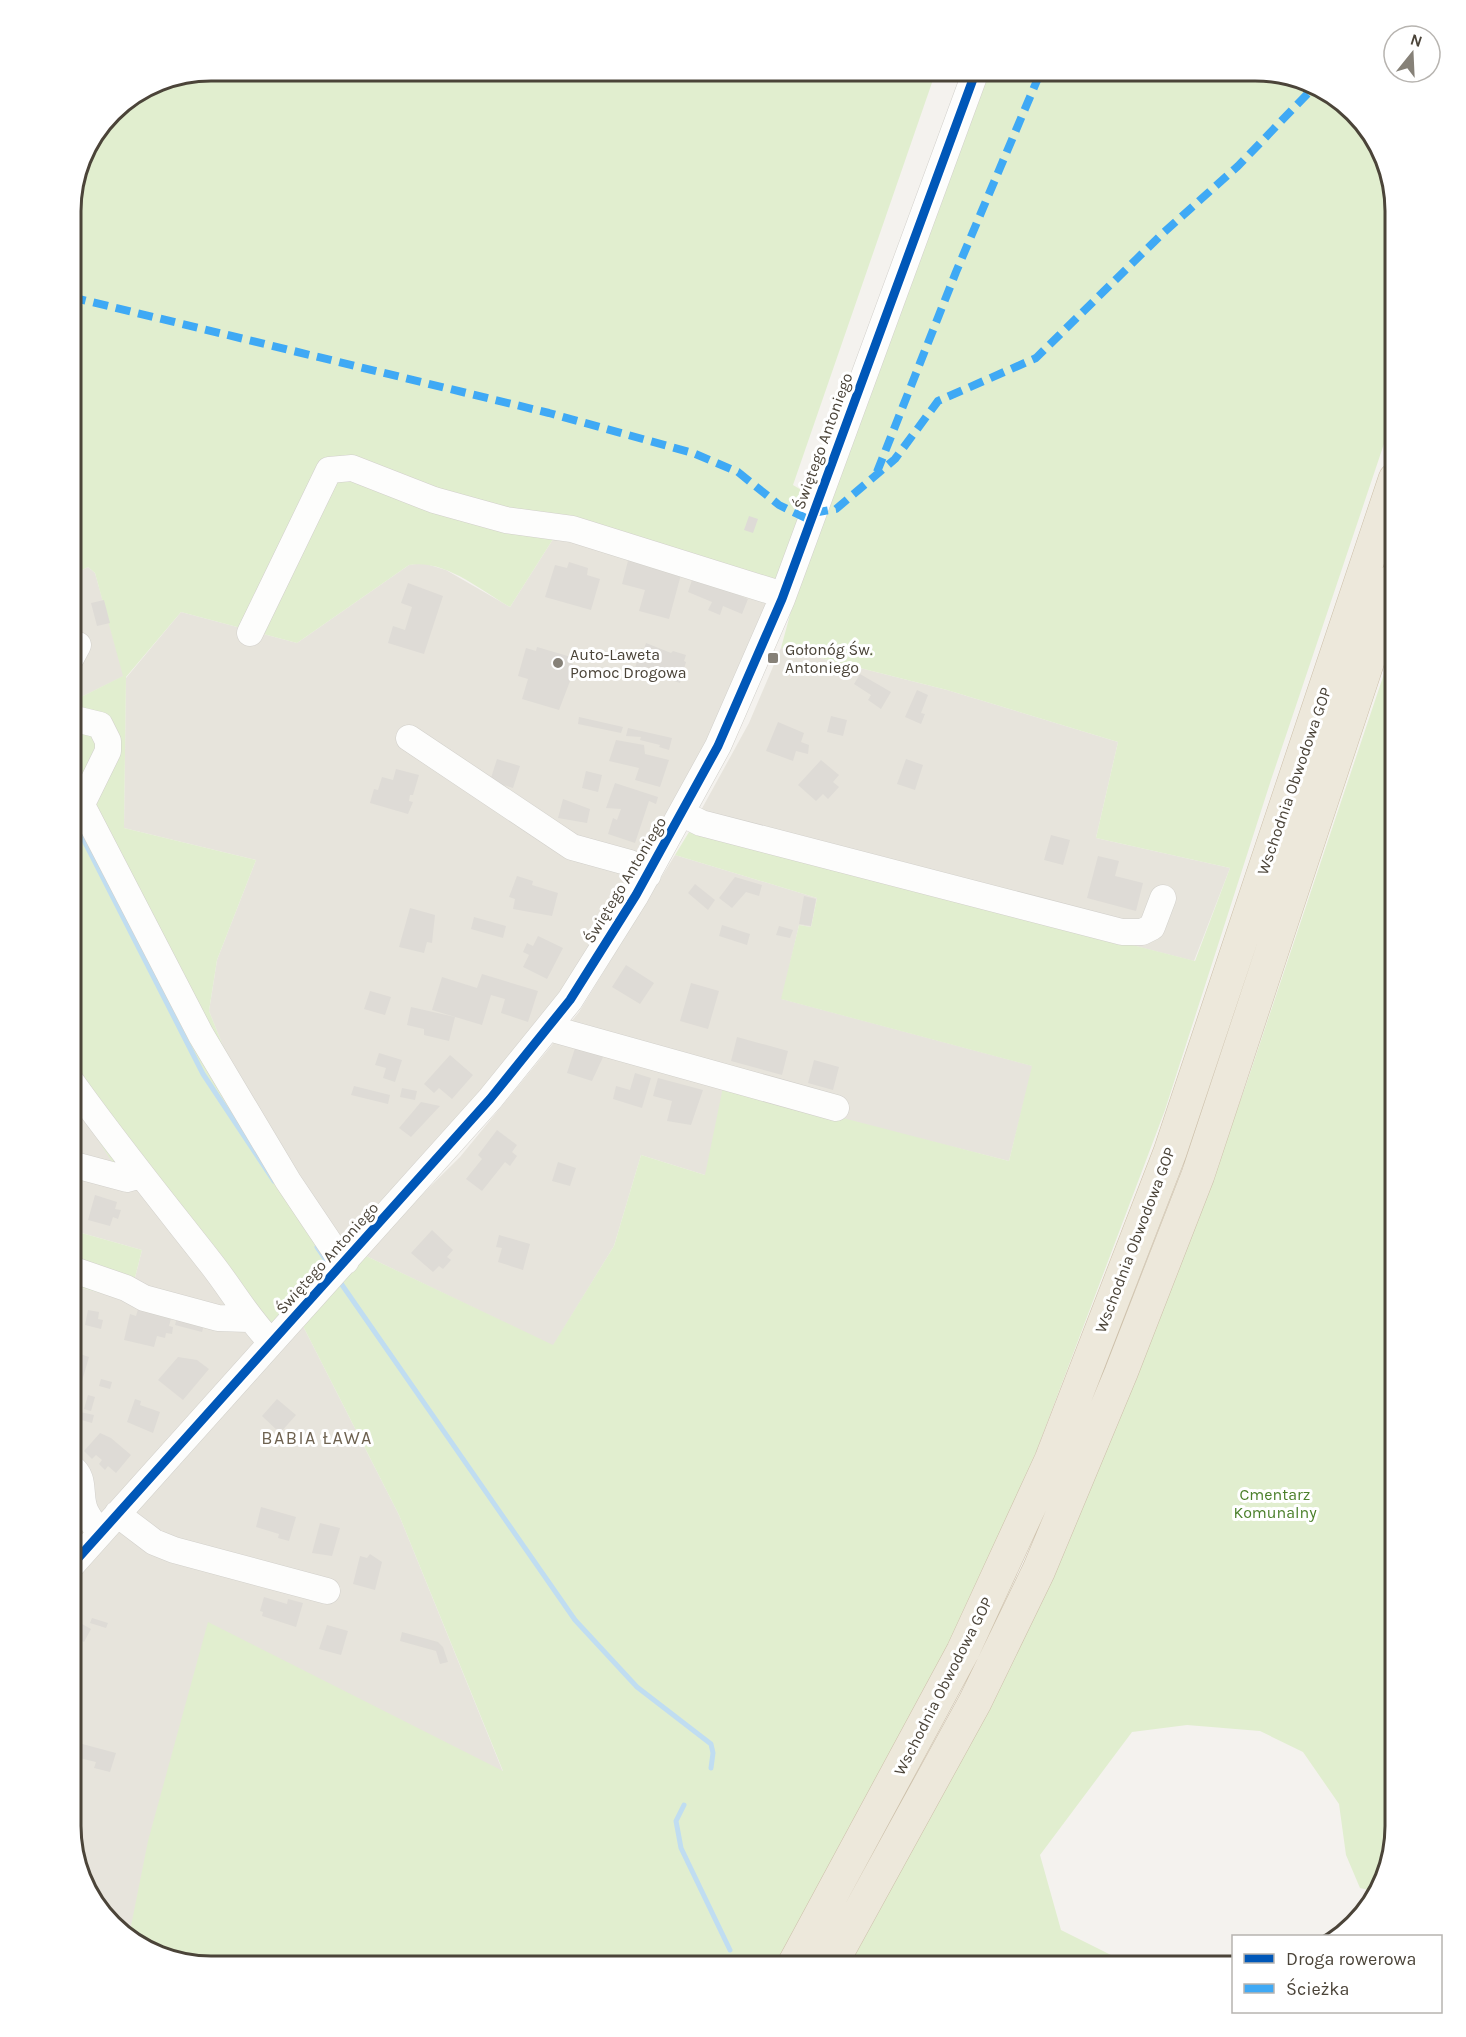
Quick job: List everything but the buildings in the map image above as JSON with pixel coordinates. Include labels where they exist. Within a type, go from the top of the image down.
[{"type":"highway","name":"Wschodnia Obwodowa GOP","points":[[798,1956],[963,1651],[1055,1449],[1170,1152],[1385,509]]},
{"type":"highway","name":"Wschodnia Obwodowa GOP","points":[[835,1956],[975,1702],[1039,1570],[1121,1373],[1198,1175],[1385,609]]},
{"type":"street","name":"Świętego Antoniego","points":[[81,1554],[445,1152],[549,1028],[570,1000],[648,874],[683,814],[733,715],[783,595],[972,81]]},
{"type":"street","points":[[250,633],[329,470],[352,468],[434,500],[506,520],[572,529],[783,595]]},
{"type":"street","points":[[81,720],[100,725],[108,741],[108,751],[81,788]]},
{"type":"street","points":[[409,738],[572,847],[630,863],[648,874]]},
{"type":"street","points":[[81,804],[238,1100],[333,1248],[346,1261]]},
{"type":"street","points":[[683,814],[701,823],[1122,932],[1142,932],[1152,927],[1163,898]]},
{"type":"street","points":[[549,1028],[836,1108]]},
{"type":"street","points":[[81,1094],[141,1175],[212,1263],[248,1318],[271,1342]]},
{"type":"street","points":[[81,1167],[127,1179],[141,1175]]},
{"type":"street","points":[[81,1272],[126,1288],[144,1298],[218,1318],[248,1318]]},
{"type":"street","points":[[81,1482],[86,1512],[100,1533]]},
{"type":"street","points":[[117,1514],[154,1542],[174,1550],[327,1591]]},
{"type":"shaded area","points":[[555,536],[774,595],[722,711],[645,856],[557,1003],[343,1247],[296,1175],[223,1046],[209,1011],[217,960],[256,860],[124,828],[126,678],[181,612],[297,643],[409,565],[423,563],[446,570],[510,607]]},
{"type":"shaded area","points":[[88,567],[95,573],[124,676],[81,697],[81,571]]},
{"type":"shaded area","points":[[781,648],[947,690],[1118,742],[1096,838],[1230,868],[1194,961],[689,832],[749,723]]},
{"type":"shaded area","points":[[675,855],[817,898],[811,927],[799,925],[782,999],[1033,1066],[1009,1161],[790,1106],[705,1175],[641,1155],[614,1246],[553,1346],[362,1254],[460,1157],[579,1012]]},
{"type":"shaded area","points":[[81,1112],[137,1189],[261,1338],[88,1534],[81,1533],[81,1288],[129,1301],[142,1250],[81,1233]]},
{"type":"shaded area","points":[[303,1326],[399,1515],[503,1772],[140,1890],[131,1928],[119,1918],[98,1891],[85,1859],[82,1843],[81,1573]]},
{"type":"green space","points":[[211,81],[933,81],[793,485],[808,494],[774,595],[555,536],[510,607],[449,571],[422,564],[409,565],[297,643],[181,612],[126,677],[124,828],[256,860],[217,960],[209,1011],[223,1046],[296,1175],[343,1247],[261,1338],[241,1320],[138,1188],[118,1171],[81,1114],[81,697],[123,676],[95,573],[88,567],[81,571],[81,203],[85,178],[94,154],[103,139],[125,113],[146,98],[178,85]]},
{"type":"green space","points":[[980,81],[1263,81],[1288,85],[1320,98],[1347,119],[1358,132],[1375,161],[1384,194],[1385,441],[1271,780],[1165,1110],[1018,1500],[936,1674],[858,1811],[781,1956],[203,1956],[169,1949],[154,1943],[131,1928],[148,1841],[208,1622],[503,1771],[399,1515],[303,1326],[362,1254],[553,1345],[614,1246],[641,1155],[705,1175],[723,1087],[1009,1161],[1032,1066],[781,999],[799,925],[811,927],[817,898],[675,855],[689,832],[1195,961],[1230,868],[1096,838],[1118,742],[947,690],[781,648],[801,574]]},
{"type":"green space","name":"Cmentarz Komunalny","points":[[1385,671],[1385,1826],[1381,1859],[1375,1876],[1369,1890],[1360,1888],[1346,1855],[1339,1804],[1303,1752],[1260,1731],[1187,1725],[1132,1732],[1040,1855],[1061,1930],[1113,1956],[854,1956],[882,1906],[1197,1219],[1246,1085]]},
{"type":"green space","points":[[81,1233],[142,1250],[129,1301],[81,1288]]},
{"type":"waterway","points":[[81,835],[203,1074],[274,1181]]},
{"type":"waterway","points":[[317,1247],[326,1260]]},
{"type":"waterway","points":[[340,1282],[575,1620],[637,1687],[711,1744],[713,1753],[711,1768]]},
{"type":"waterway","points":[[684,1805],[676,1821],[681,1848],[730,1950]]},
{"type":"marked path","points":[[877,472],[956,272],[1037,81]]},
{"type":"marked path","points":[[813,513],[836,509],[895,459],[938,401],[1036,358],[1161,235],[1238,166],[1309,93]]},
{"type":"marked path","points":[[81,299],[549,413],[693,453],[738,472],[779,505],[810,520]]},
{"type":"cycle path","points":[[81,1555],[490,1099],[570,1000],[636,895],[718,746],[782,599],[972,81]]},
{"type":"place","name":"Gołonóg Św. Antoniego","points":[[773,658]]},
{"type":"place","name":"Auto-Laweta Pomoc Drogowa","points":[[558,663]]},
{"type":"district","name":"BABIA ŁAWA","points":[[317,1438]]}]
